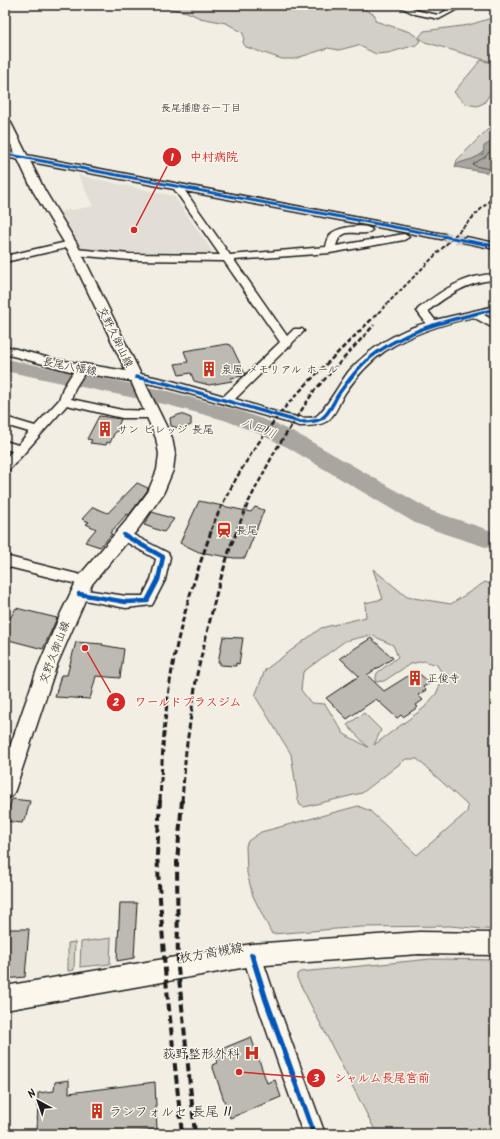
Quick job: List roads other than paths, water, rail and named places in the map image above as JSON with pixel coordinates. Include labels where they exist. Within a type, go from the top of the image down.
[{"type":"main road","name":"交野久御山線","points":[[5,121],[21,157],[39,191],[73,248],[164,438],[167,454],[165,470],[155,494],[82,588],[47,667],[5,790]]},
{"type":"main road","name":"長尾八幡線","points":[[5,350],[35,360],[79,371],[138,382]]},
{"type":"main road","name":"枚方高槻線","points":[[5,998],[252,955],[419,942],[495,944]]},
{"type":"street","points":[[399,5],[417,13],[439,17],[460,6]]},
{"type":"street","points":[[450,5],[460,6]]},
{"type":"street","points":[[5,154],[441,236]]},
{"type":"street","points":[[177,186],[287,344]]},
{"type":"street","points":[[330,250],[334,236],[338,233],[357,229],[367,230]]},
{"type":"street","points":[[5,259],[73,248],[130,257],[226,258],[330,250],[404,237]]},
{"type":"street","points":[[466,240],[495,246]]},
{"type":"street","points":[[432,323],[422,311],[443,294],[481,278],[495,277]]},
{"type":"street","points":[[138,382],[168,384],[300,422],[318,420],[327,416],[338,395],[363,363],[393,341],[432,323],[495,309]]},
{"type":"street","points":[[475,314],[495,326]]},
{"type":"street","points":[[226,401],[298,332]]},
{"type":"street","points":[[5,467],[64,401],[69,388],[79,371]]},
{"type":"street","points":[[64,401],[122,414],[152,412]]},
{"type":"street","points":[[5,422],[38,431]]},
{"type":"street","points":[[5,445],[21,450]]},
{"type":"street","points":[[5,561],[126,602],[146,601],[154,589],[161,571],[163,557],[147,550],[124,535]]},
{"type":"street","points":[[252,955],[266,1000],[314,1134]]},
{"type":"water","points":[[491,142],[493,143],[493,148],[495,151],[494,174],[455,167],[456,164],[483,154],[484,146]]},
{"type":"waterway","name":"八田川","points":[[5,365],[168,398],[232,415],[295,442],[424,517],[495,541]]},
{"type":"tunnel","points":[[441,236],[466,240]]},
{"type":"railway","points":[[379,312],[495,195]]},
{"type":"railway","points":[[211,530],[244,464],[276,418],[309,381],[379,312]]},
{"type":"railway","points":[[237,530],[249,501],[275,451],[314,391],[374,325]]},
{"type":"railway","points":[[160,801],[165,722],[174,657],[188,601],[212,529]]},
{"type":"railway","points":[[182,801],[186,750],[197,674],[217,591],[231,545],[238,529]]},
{"type":"railway","points":[[160,800],[157,855],[165,970],[182,1134]]},
{"type":"railway","points":[[182,800],[177,863],[178,968],[195,1134]]},
{"type":"place","name":"中村病院","points":[[134,230]]},
{"type":"place","name":"泉屋 メモリアル ホール","points":[[209,369]]},
{"type":"place","name":"サン ビレッジ 長尾","points":[[105,429]]},
{"type":"place","name":"長尾","points":[[224,530]]},
{"type":"place","name":"ワールドプラスジム","points":[[85,648]]},
{"type":"place","name":"正俊寺","points":[[415,678]]},
{"type":"place","name":"荻野整形外科","points":[[252,1053]]},
{"type":"place","name":"シャルム長尾宮前","points":[[239,1072]]},
{"type":"place","name":"ランフォルセ 長尾 II","points":[[97,1111]]},
{"type":"district","name":"長尾播磨谷一丁目","points":[[201,107]]}]
